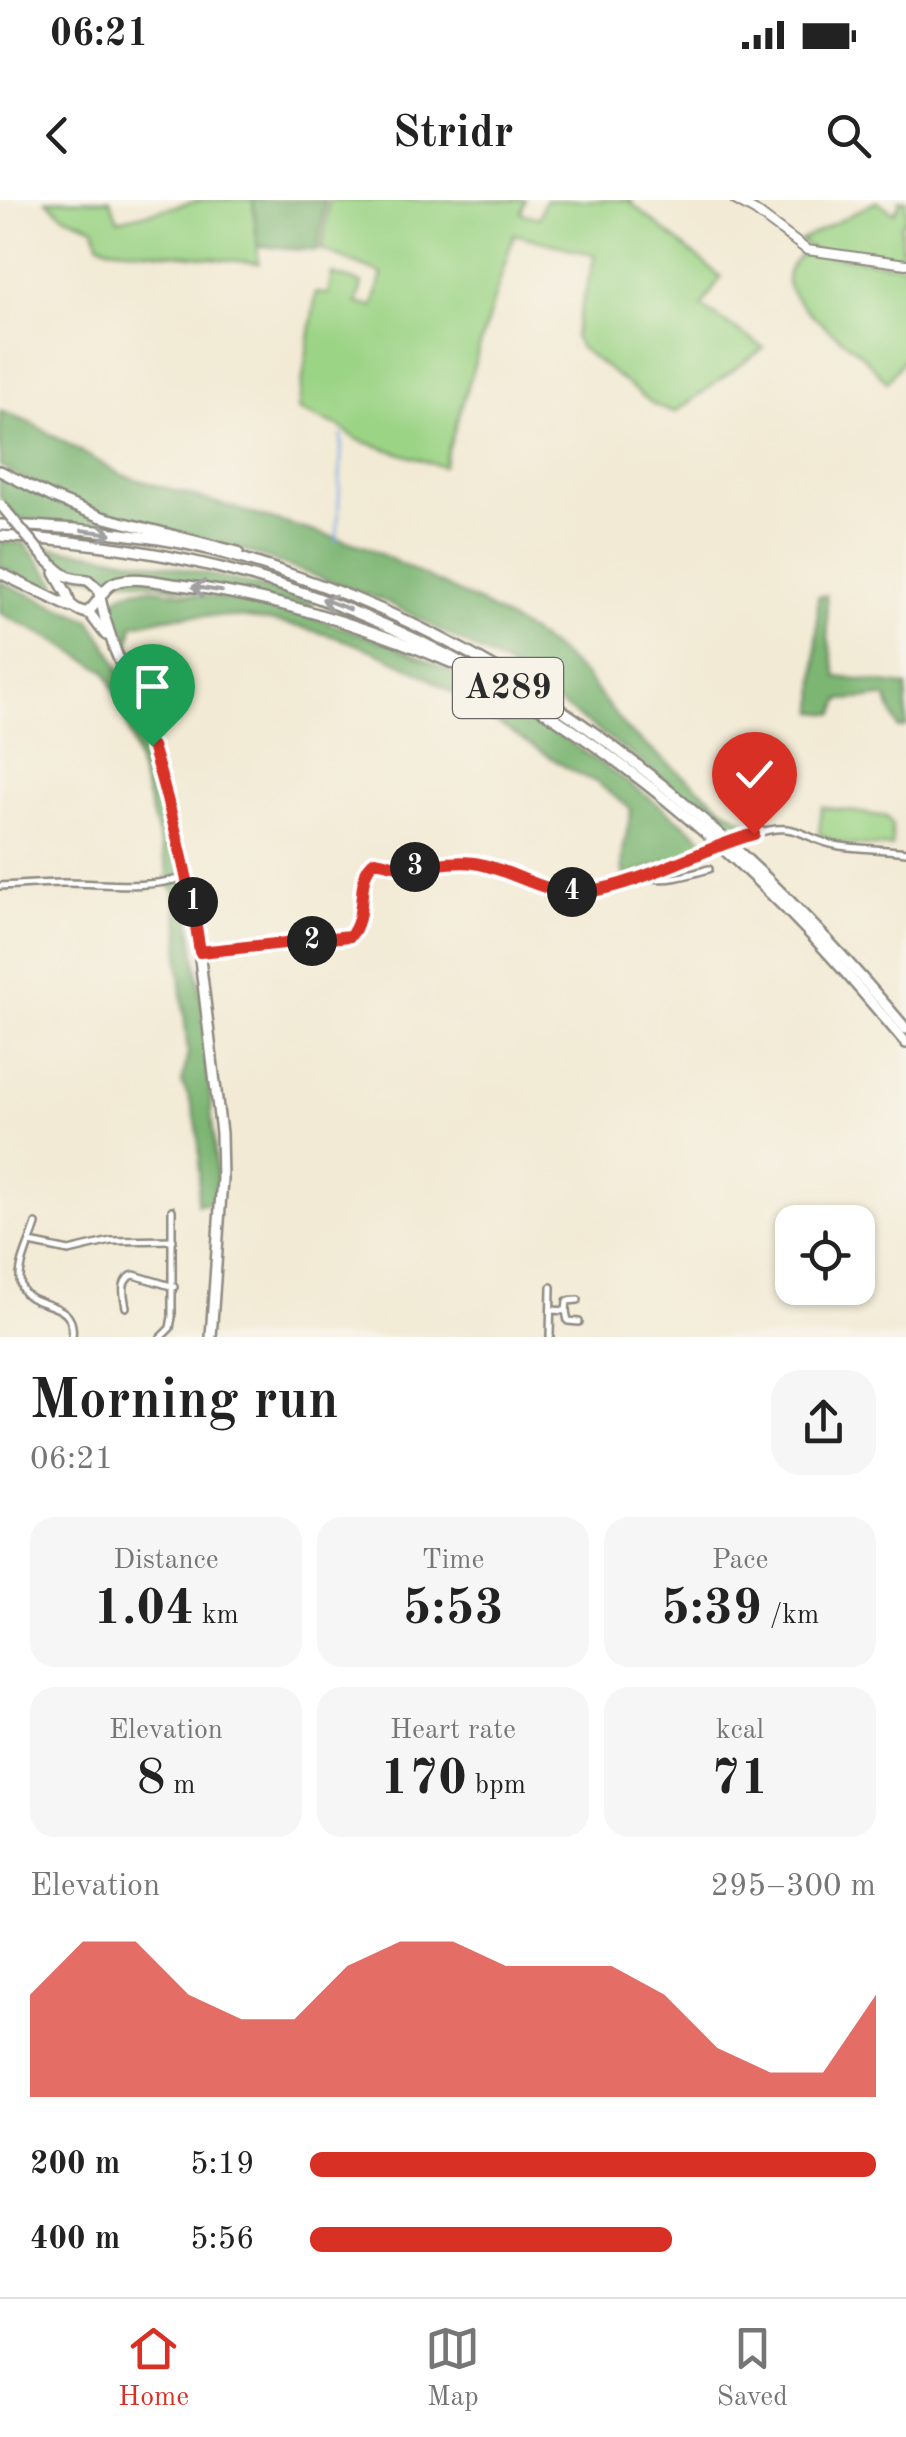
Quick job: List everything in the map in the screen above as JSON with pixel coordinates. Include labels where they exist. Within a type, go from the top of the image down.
[{"type":"main road","name":"A289","points":[[0,471],[102,517],[228,549],[389,607],[508,676],[598,736],[704,819],[820,931],[906,1029]]},
{"type":"main road","points":[[0,504],[62,575],[78,581]]},
{"type":"main road","name":"A289","points":[[0,525],[65,528],[158,539],[204,549],[333,589],[434,633]]},
{"type":"main road","name":"A289","points":[[0,536],[122,548],[264,580],[393,627],[498,683],[595,746],[698,827],[814,938],[906,1043]]},
{"type":"main road","points":[[45,558],[68,594],[70,604],[100,625],[116,650]]},
{"type":"main road","points":[[0,573],[82,611],[94,608],[99,598]]},
{"type":"main road","points":[[68,594],[71,585],[78,581],[86,580],[98,589],[168,798],[187,877],[200,952],[222,1154],[210,1337]]},
{"type":"main road","name":"A289","points":[[99,598],[112,584],[125,580],[246,595],[364,628],[498,683]]},
{"type":"street","points":[[736,200],[807,250],[906,264]]},
{"type":"street","points":[[200,952],[350,936],[357,927],[366,868],[375,861],[414,867],[477,864],[548,889],[582,892],[651,874],[701,852],[777,828],[790,828],[827,843],[906,852]]},
{"type":"street","points":[[651,874],[657,880],[708,868]]},
{"type":"street","points":[[0,886],[138,886],[187,877]]},
{"type":"street","points":[[161,1337],[172,1323],[172,1210]]},
{"type":"street","points":[[36,1224],[20,1275],[21,1288],[30,1297],[66,1312],[73,1323],[72,1337]]},
{"type":"street","points":[[30,1243],[69,1250],[111,1241],[173,1240]]},
{"type":"street","points":[[126,1307],[124,1281],[129,1276],[174,1286]]},
{"type":"street","points":[[550,1337],[551,1287]]},
{"type":"street","points":[[575,1298],[567,1300],[566,1311],[568,1321],[576,1323]]},
{"type":"street","points":[[552,1310],[566,1311]]},
{"type":"green space","points":[[46,200],[110,200],[118,220],[202,200],[253,200],[259,263],[107,247],[98,243],[94,227],[63,215]]},
{"type":"green space","points":[[253,200],[325,200],[318,251],[258,246]]},
{"type":"green space","points":[[329,200],[525,200],[521,213],[539,218],[545,200],[631,200],[721,277],[702,307],[764,348],[675,412],[654,405],[580,348],[574,337],[595,255],[514,234],[443,467],[358,440],[340,427],[298,410],[316,293],[328,294],[332,274],[362,283],[357,303],[373,307],[382,274],[322,250]]},
{"type":"green space","points":[[899,200],[906,200],[906,219],[901,224],[902,260],[814,250],[800,241],[877,201],[894,213]]},
{"type":"green space","points":[[803,252],[906,266],[906,356],[887,382],[859,353],[805,309],[789,288],[789,271]]},
{"type":"green space","points":[[0,411],[31,423],[122,475],[366,547],[478,602],[560,654],[586,677],[626,729],[723,808],[757,829],[736,837],[632,755],[507,666],[387,602],[235,547],[130,521],[77,503],[18,476],[0,466]]},
{"type":"green space","points":[[0,476],[127,532],[17,519],[0,497]]},
{"type":"green space","points":[[0,542],[24,543],[56,588],[46,591],[0,566]]},
{"type":"green space","points":[[49,548],[182,569],[313,602],[310,608],[120,578],[105,582],[91,575],[68,574],[49,557]]},
{"type":"green space","points":[[0,582],[90,620],[129,691],[184,875],[203,1013],[217,1179],[214,1203],[197,1204],[199,1142],[194,1112],[182,1084],[188,1052],[174,890],[167,884],[168,871],[122,706],[105,671],[0,613]]},
{"type":"green space","points":[[149,588],[280,607],[389,643],[486,687],[473,707],[405,666],[330,635],[291,625],[211,616],[172,617],[133,625],[130,642],[135,668],[131,672],[109,607],[121,594]]},
{"type":"green space","points":[[826,595],[828,637],[837,677],[906,686],[906,727],[898,728],[886,697],[840,700],[835,714],[815,712],[818,597]]},
{"type":"green space","points":[[504,699],[609,769],[711,845],[624,877],[623,851],[631,809],[596,782],[491,719]]},
{"type":"green space","points":[[822,807],[887,817],[892,825],[892,847],[854,845],[826,838],[819,833]]},
{"type":"waterway","points":[[337,541],[342,435]]},
{"type":"route","points":[[152,746],[193,901],[200,952],[350,936],[357,927],[366,868],[375,861],[414,867],[477,864],[548,889],[582,892],[651,874],[754,834]]}]
